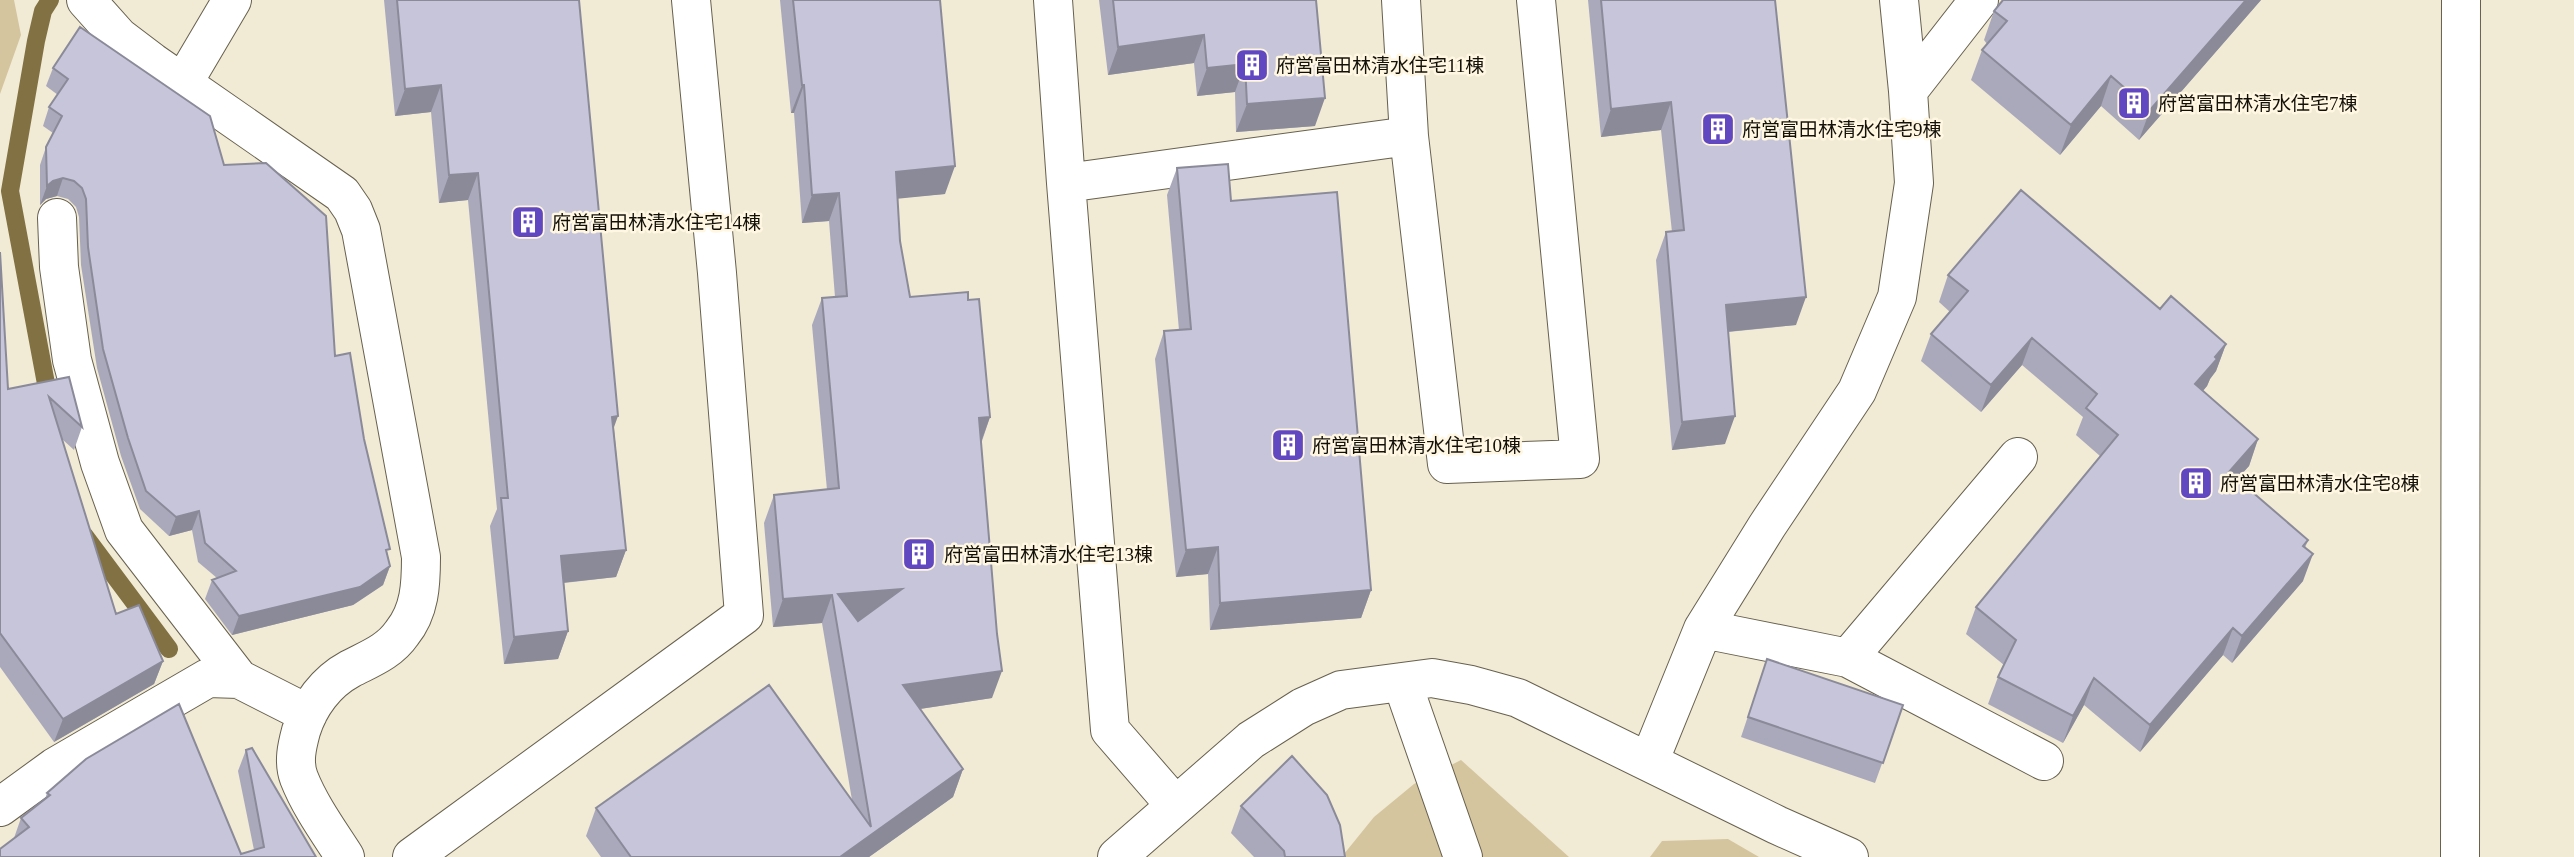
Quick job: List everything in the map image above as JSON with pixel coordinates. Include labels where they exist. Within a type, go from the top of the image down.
[{"type":"street","points":[[86,0],[119,37],[342,194],[357,220],[422,556],[420,593],[402,634],[379,656],[348,670],[328,685],[312,703],[295,750],[298,776],[345,857]]},
{"type":"street","points":[[183,83],[232,0]]},
{"type":"street","points":[[412,857],[744,615],[717,273],[691,0]]},
{"type":"street","points":[[1053,0],[1110,730],[1175,805]]},
{"type":"street","points":[[1401,0],[1409,136],[1447,464],[1580,459],[1536,0]]},
{"type":"street","points":[[1649,762],[1703,629],[1767,526],[1857,391],[1897,297],[1914,183],[1899,0]]},
{"type":"street","points":[[1908,91],[1979,0]]},
{"type":"street","points":[[2460,857],[2461,0]]},
{"type":"street","points":[[1066,183],[1409,136]]},
{"type":"street","points":[[57,218],[59,267],[72,360],[100,463],[124,530],[239,679]]},
{"type":"street","points":[[1848,658],[2018,457]]},
{"type":"street","points":[[1703,629],[1848,658],[2044,761]]},
{"type":"street","points":[[0,807],[55,767],[208,678],[239,679],[308,713]]},
{"type":"street","points":[[1118,857],[1251,740],[1303,707],[1342,690],[1433,678],[1518,698],[1777,825],[1849,857]]},
{"type":"street","points":[[1402,682],[1463,857]]},
{"type":"shaded area","points":[[0,0],[14,0],[21,35],[0,94]]},
{"type":"shaded area","points":[[1461,760],[1569,857],[1345,857],[1344,854],[1374,817],[1414,784]]},
{"type":"shaded area","points":[[1728,839],[1759,857],[1650,857],[1662,841]]},
{"type":"building","name":"府営富田林清水住宅14棟","points":[[397,0],[579,0],[618,416],[612,417],[626,550],[561,556],[568,631],[514,637],[501,498],[508,498],[478,173],[449,175],[441,85],[405,89]]},
{"type":"building","points":[[793,0],[940,0],[955,166],[896,172],[900,241],[910,297],[968,292],[968,300],[979,299],[990,417],[979,418],[1002,671],[903,685],[963,769],[840,857],[631,857],[596,808],[769,685],[871,827],[832,595],[783,599],[774,495],[839,488],[822,298],[847,296],[839,193],[812,195]],"holes":[[[902,589],[858,621],[838,594]]]},
{"type":"building","name":"府営富田林清水住宅11棟","points":[[1113,0],[1316,0],[1325,98],[1247,104],[1245,64],[1207,68],[1204,35],[1118,47]]},
{"type":"building","name":"府営富田林清水住宅9棟","points":[[1601,0],[1775,0],[1806,297],[1726,305],[1735,416],[1682,422],[1666,232],[1684,230],[1671,102],[1611,109]]},
{"type":"building","name":"府営富田林清水住宅7棟","points":[[2003,0],[2246,0],[2150,110],[2111,76],[2071,125],[1982,50],[2007,21],[1994,11]]},
{"type":"building","points":[[80,27],[210,116],[224,165],[266,163],[326,216],[335,356],[350,353],[364,439],[390,549],[386,550],[390,566],[360,587],[239,616],[212,580],[236,571],[205,543],[199,511],[176,517],[146,491],[103,349],[88,247],[86,199],[82,188],[74,181],[63,178],[47,186],[46,147],[62,116],[49,107],[68,79],[53,68]]},
{"type":"building","name":"府営富田林清水住宅10棟","points":[[1228,164],[1231,201],[1337,192],[1371,590],[1220,603],[1218,547],[1186,550],[1164,331],[1191,329],[1177,168]]},
{"type":"building","points":[[2021,190],[2160,309],[2171,296],[2226,344],[2195,384],[2258,439],[2229,472],[2308,540],[2303,546],[2313,554],[2242,636],[2233,628],[2150,725],[2094,678],[2073,716],[1998,677],[2016,640],[1976,607],[2118,435],[2086,408],[2097,394],[2032,338],[1991,385],[1931,334],[1968,291],[1948,275]]},
{"type":"building","points":[[0,252],[8,389],[69,377],[82,427],[49,397],[116,614],[139,605],[163,661],[63,719],[0,633]]},
{"type":"building","points":[[1767,659],[1903,705],[1883,763],[1748,717]]},
{"type":"building","points":[[179,704],[241,854],[264,847],[246,750],[252,748],[316,857],[0,857],[0,849],[29,827],[21,818],[50,795],[47,793],[86,759]]},
{"type":"building","points":[[1292,756],[1327,795],[1340,825],[1345,857],[1285,857],[1284,851],[1241,806]]},
{"type":"waterway","points":[[50,0],[43,11],[36,41],[10,191],[50,405]]},
{"type":"waterway","points":[[84,535],[169,649]]},
{"type":"place","name":"府営富田林清水住宅11棟","points":[[1252,65]]},
{"type":"place","name":"府営富田林清水住宅7棟","points":[[2134,103]]},
{"type":"place","name":"府営富田林清水住宅9棟","points":[[1718,129]]},
{"type":"place","name":"府営富田林清水住宅14棟","points":[[528,222]]},
{"type":"place","name":"府営富田林清水住宅10棟","points":[[1288,445]]},
{"type":"place","name":"府営富田林清水住宅8棟","points":[[2196,483]]},
{"type":"place","name":"府営富田林清水住宅13棟","points":[[919,554]]}]
